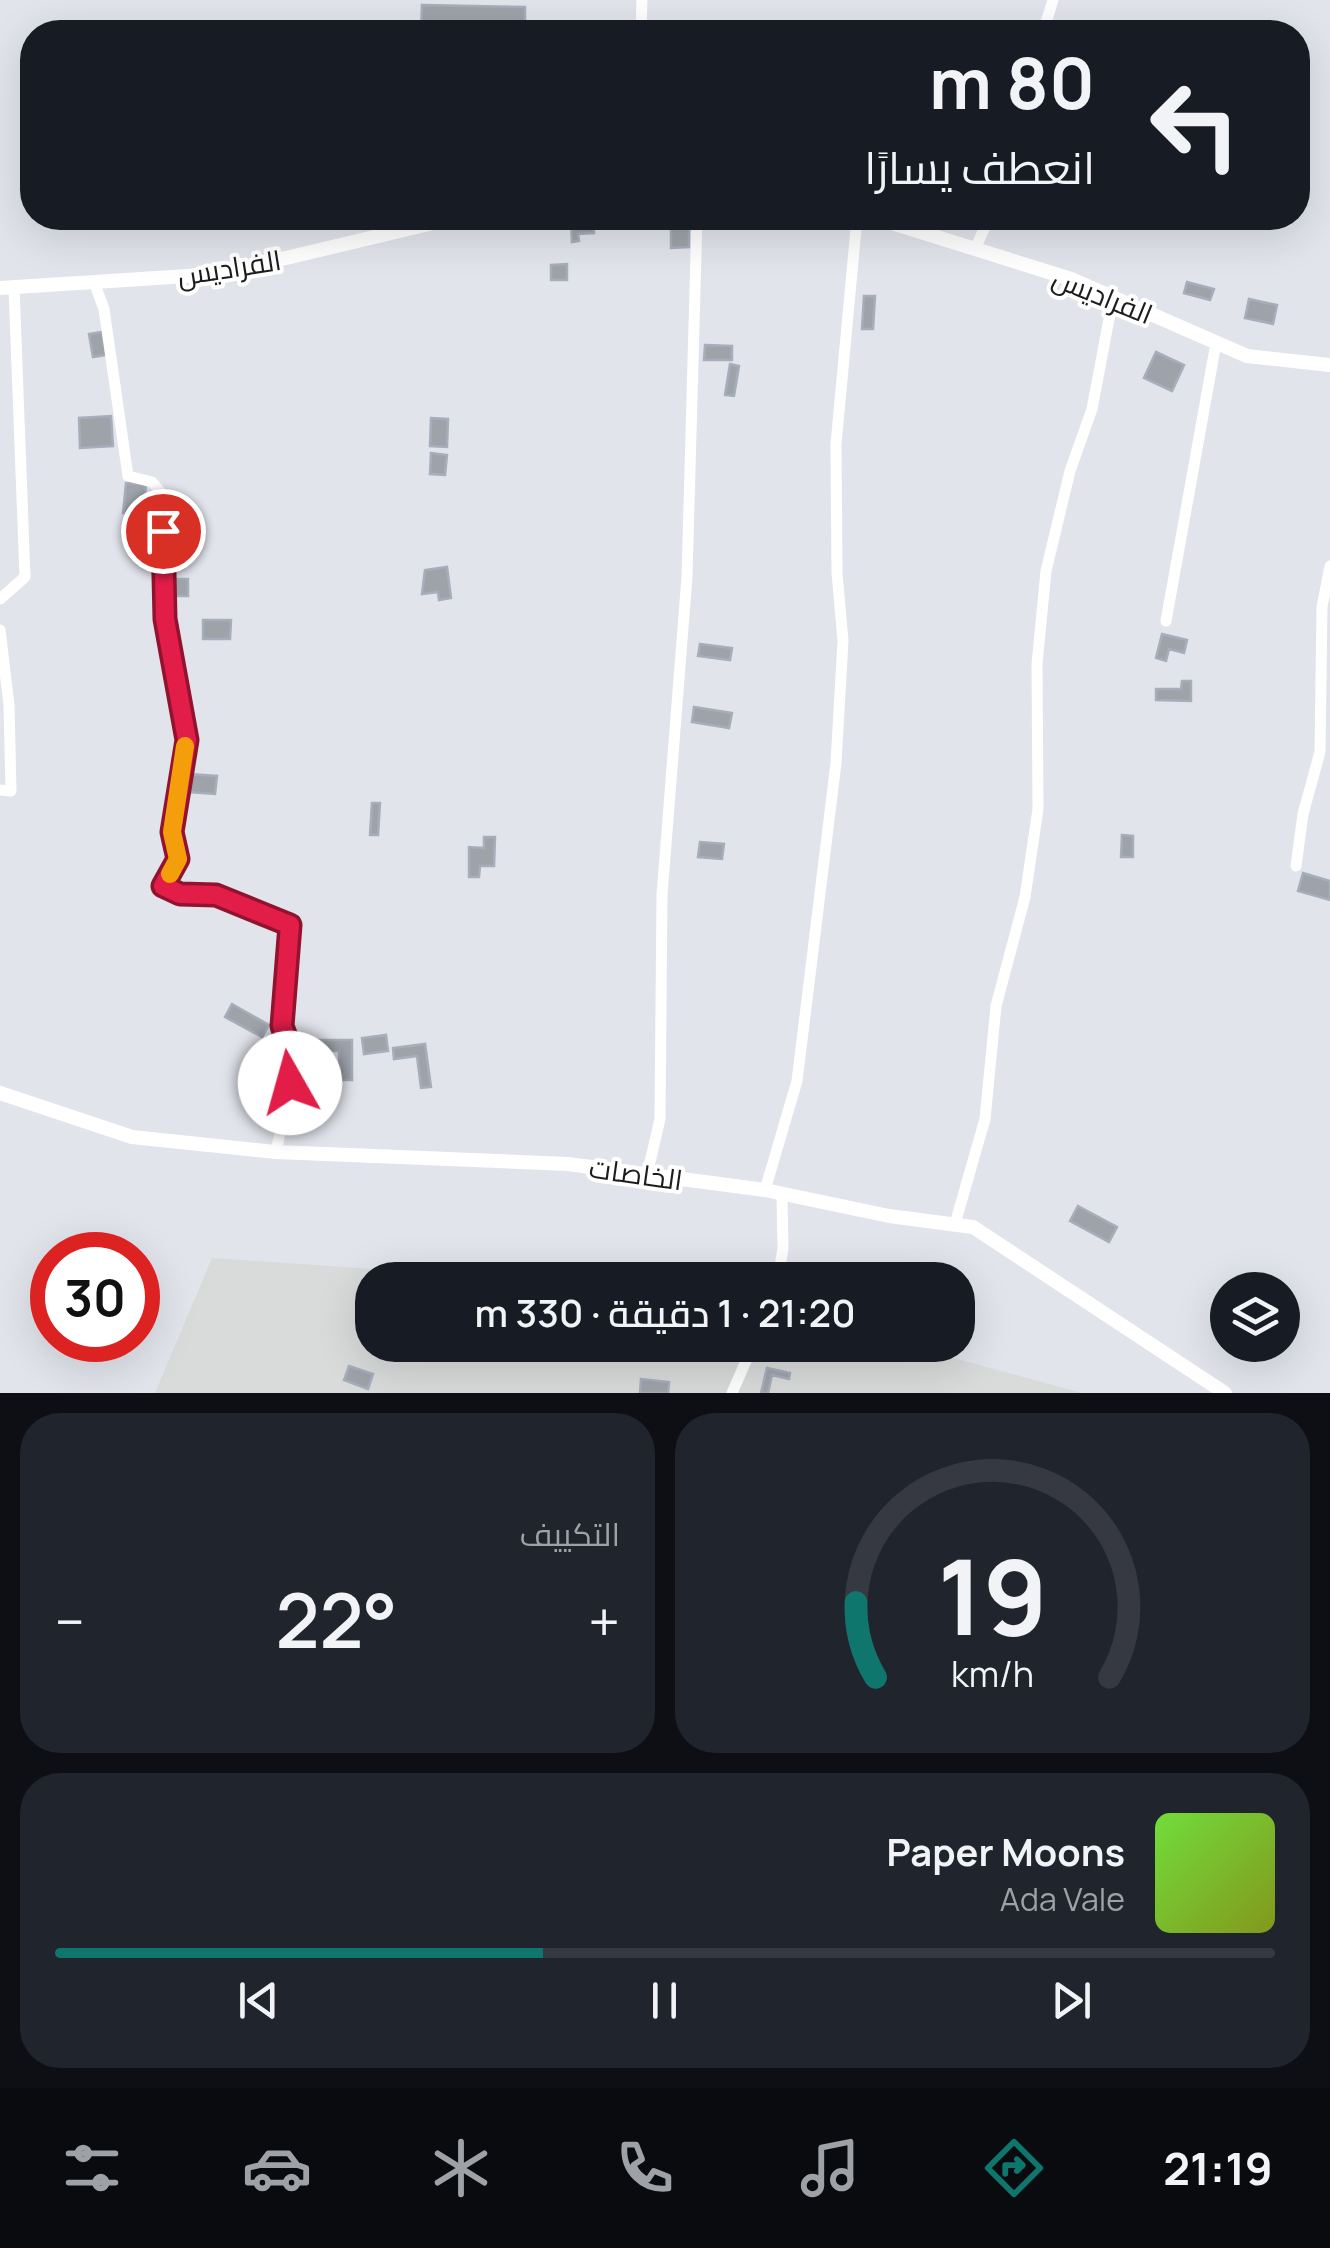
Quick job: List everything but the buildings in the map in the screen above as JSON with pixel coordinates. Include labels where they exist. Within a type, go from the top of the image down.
[{"type":"street","name":"الفراديس","points":[[7,287],[219,274],[404,230]]},
{"type":"street","points":[[647,1174],[660,1119],[662,894],[688,540],[697,230]]},
{"type":"street","points":[[765,1190],[798,1081],[836,763],[843,641],[837,573],[836,444],[855,230]]},
{"type":"street","name":"الفراديس","points":[[914,230],[1113,298],[1247,356],[1330,365]]},
{"type":"street","points":[[975,249],[984,230]]},
{"type":"street","points":[[94,282],[104,308],[128,476],[152,482],[162,494],[165,619],[187,740],[172,832],[178,859],[163,886],[180,894],[216,895],[290,925],[282,1026],[290,1048],[290,1083],[276,1152]]},
{"type":"street","points":[[0,600],[24,577],[7,287]]},
{"type":"street","points":[[954,1224],[985,1119],[996,1006],[1025,897],[1038,809],[1037,664],[1046,571],[1070,471],[1092,408],[1113,298]]},
{"type":"street","points":[[1166,622],[1216,343]]},
{"type":"street","points":[[1296,866],[1303,814],[1320,752],[1322,607],[1330,566]]},
{"type":"street","points":[[0,630],[9,705],[11,791],[0,790]]},
{"type":"street","name":"الخاصات","points":[[0,1092],[132,1138],[276,1152],[568,1164],[765,1190],[782,1197],[973,1226],[1225,1393]]},
{"type":"street","points":[[781,1262],[782,1197]]},
{"type":"street","points":[[732,1393],[746,1362]]},
{"type":"shaded area","points":[[212,1258],[355,1268],[355,1362],[968,1362],[1082,1393],[155,1393]]},
{"type":"slow traffic","points":[[170,874],[178,859],[172,832],[185,746]]},
{"type":"route","points":[[163,531],[165,619],[187,740],[172,832],[178,859],[163,886],[180,894],[216,895],[290,925],[282,1026],[290,1048],[290,1083]]}]
